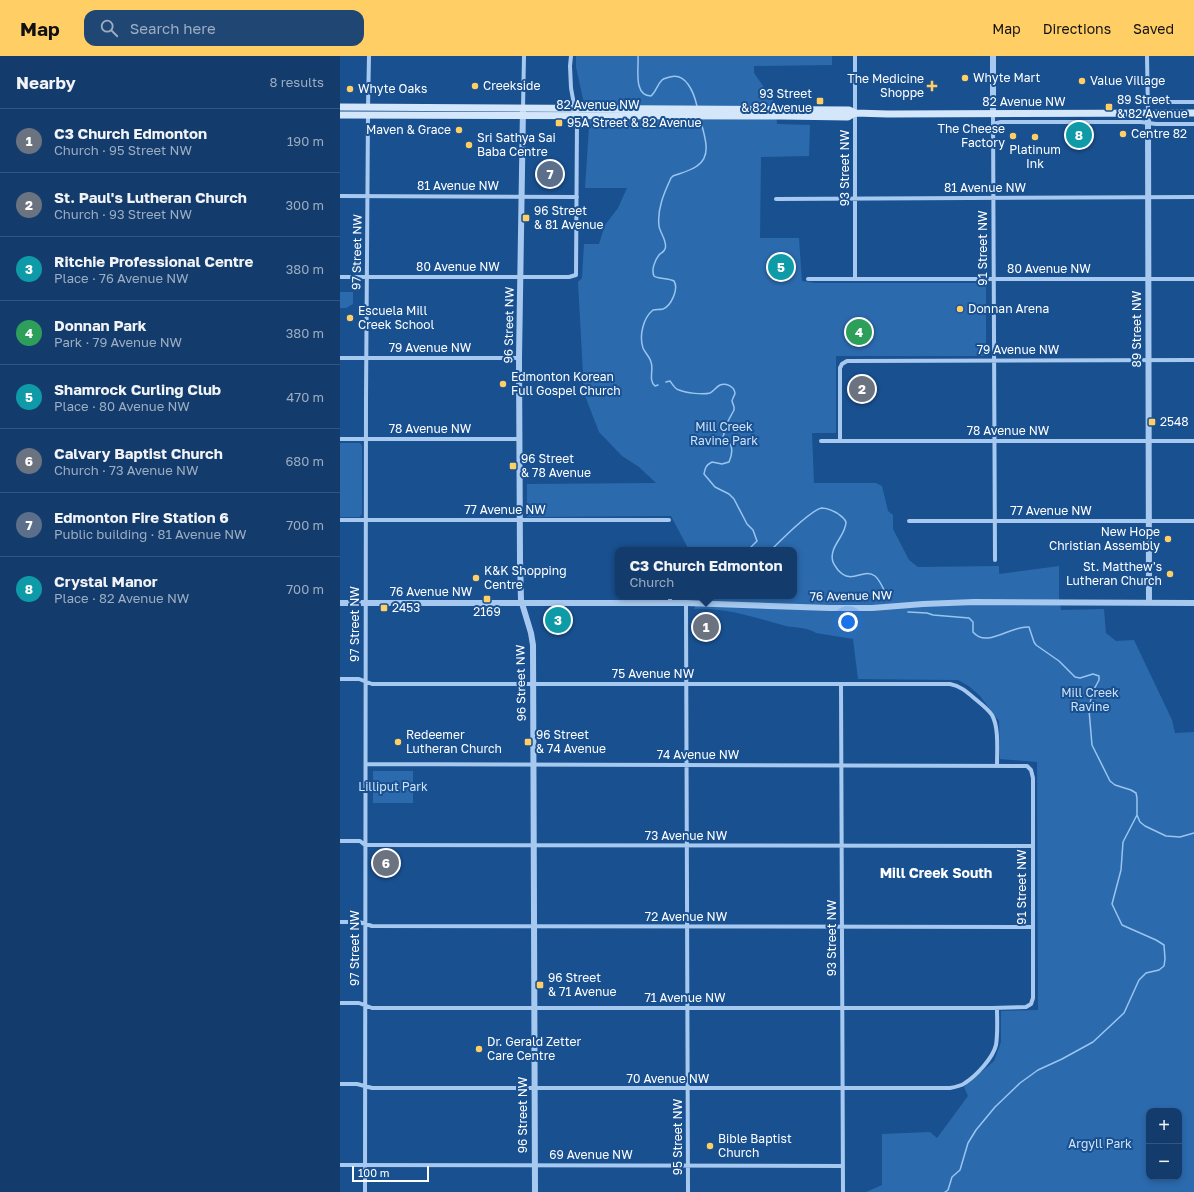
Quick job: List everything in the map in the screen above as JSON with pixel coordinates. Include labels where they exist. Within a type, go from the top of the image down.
[{"type":"main road","name":"82 Avenue NW","points":[[340,107],[523,108],[575,112],[781,113],[848,117],[855,113],[1194,113]]},
{"type":"main road","name":"82 Avenue NW","points":[[340,115],[523,116],[575,112]]},
{"type":"street","name":"97 Street NW","points":[[365,1192],[366,358],[369,56]]},
{"type":"street","name":"96 Street NW","points":[[524,56],[519,439],[521,603],[532,640],[533,684],[535,1192]]},
{"type":"street","points":[[571,56],[571,88],[577,122],[577,196]]},
{"type":"street","name":"93 Street NW","points":[[855,56],[855,279]]},
{"type":"street","name":"91 Street NW","points":[[993,56],[995,560]]},
{"type":"street","name":"89 Street NW","points":[[1147,56],[1149,603]]},
{"type":"street","points":[[1148,102],[1194,102]]},
{"type":"street","name":"82 Avenue NW","points":[[993,124],[1001,122],[1141,122],[1156,124],[1194,124]]},
{"type":"street","name":"81 Avenue NW","points":[[340,196],[577,196]]},
{"type":"street","name":"80 Avenue NW","points":[[340,277],[569,277],[576,275],[577,196]]},
{"type":"street","name":"81 Avenue NW","points":[[776,198],[1194,197]]},
{"type":"street","name":"80 Avenue NW","points":[[808,279],[1194,279]]},
{"type":"street","name":"79 Avenue NW","points":[[340,358],[520,358]]},
{"type":"street","name":"79 Avenue NW","points":[[840,441],[840,368],[843,362],[849,360],[1194,360]]},
{"type":"street","name":"78 Avenue NW","points":[[340,439],[519,439]]},
{"type":"street","name":"78 Avenue NW","points":[[821,441],[1194,441]]},
{"type":"street","name":"77 Avenue NW","points":[[340,520],[669,520]]},
{"type":"street","name":"77 Avenue NW","points":[[909,522],[1194,522]]},
{"type":"street","name":"76 Avenue NW","points":[[340,603],[686,603],[848,608],[974,602],[1194,603]]},
{"type":"street","name":"95 Street NW","points":[[686,603],[688,1192]]},
{"type":"street","name":"75 Avenue NW","points":[[340,679],[359,679],[372,684],[946,684],[965,690],[990,713],[993,718],[996,735],[997,765]]},
{"type":"street","name":"93 Street NW","points":[[841,684],[843,1192]]},
{"type":"street","name":"74 Avenue NW","points":[[366,764],[1024,765],[1030,768]]},
{"type":"street","name":"91 Street NW","points":[[1030,768],[1033,778],[1034,998],[1030,1006]]},
{"type":"street","name":"73 Avenue NW","points":[[340,841],[360,841],[365,845],[1033,846]]},
{"type":"street","name":"72 Avenue NW","points":[[340,922],[359,922],[372,926],[1033,927]]},
{"type":"street","name":"71 Avenue NW","points":[[340,1003],[359,1003],[372,1008],[1024,1008],[1030,1006]]},
{"type":"street","name":"70 Avenue NW","points":[[340,1084],[357,1084],[372,1088],[950,1088],[960,1086],[967,1081],[987,1062],[994,1052],[996,1045],[997,1008]]},
{"type":"street","name":"69 Avenue NW","points":[[340,1165],[843,1166]]},
{"type":"green space","name":"Mill Creek Ravine Park","points":[[576,56],[832,56],[832,65],[754,66],[754,73],[775,103],[777,124],[810,125],[809,156],[761,157],[760,238],[799,238],[802,281],[816,283],[986,283],[986,356],[836,356],[836,433],[812,433],[814,483],[876,483],[882,486],[888,511],[893,515],[893,529],[909,560],[918,567],[999,566],[999,574],[1059,566],[1059,597],[1061,610],[1104,609],[1106,633],[1116,641],[1134,640],[1172,720],[1175,733],[1194,732],[1194,1192],[866,1192],[882,1185],[882,1134],[930,1132],[937,1138],[968,1096],[964,1087],[994,1061],[1001,1042],[1001,1011],[1038,1010],[1037,762],[1000,759],[999,721],[980,696],[970,687],[958,680],[858,679],[853,639],[816,633],[813,631],[786,626],[729,611],[694,609],[699,599],[797,599],[797,547],[687,547],[671,516],[527,517],[527,484],[656,483],[639,467],[622,456],[599,432],[584,393],[578,282],[582,278],[584,244],[599,244],[605,225],[618,208],[627,188],[585,188],[590,112],[583,99],[576,67]]},
{"type":"green space","points":[[340,292],[353,292],[353,304],[346,308],[340,308]]},
{"type":"green space","points":[[340,443],[360,443],[362,446],[362,514],[360,517],[340,517]]},
{"type":"green space","name":"Lilliput Park","points":[[373,771],[413,771],[413,803],[373,803]]},
{"type":"waterway","points":[[638,56],[639,87],[645,95],[651,96],[663,79],[676,76],[681,78],[688,85],[694,95],[697,106]]},
{"type":"waterway","points":[[658,385],[655,386],[653,384],[651,378],[652,365],[650,358],[643,348],[641,338],[644,322],[650,313],[653,310],[666,307],[671,301],[676,288],[674,281],[655,277],[653,274],[655,262],[659,255],[665,250],[666,246],[659,226],[659,213],[671,178],[694,168],[702,162],[705,157],[706,144],[700,119]]},
{"type":"waterway","points":[[666,382],[670,381],[674,387],[686,392],[703,394],[710,393],[722,384],[733,389],[735,394],[732,401],[734,410],[727,423],[723,437],[731,446],[732,451],[729,462],[722,464],[712,462],[706,467],[704,474],[715,487],[729,494],[734,499],[747,524],[753,530],[757,541],[751,547]]},
{"type":"waterway","points":[[774,547],[811,514],[817,510],[826,508],[837,513],[846,522],[843,532],[833,551],[832,557],[834,565],[843,574],[848,576],[853,577],[866,574],[875,576],[881,583],[888,598]]},
{"type":"waterway","points":[[908,612],[969,618],[973,622],[973,632],[979,637],[985,638],[1000,635],[1022,627],[1029,627],[1036,645],[1059,661],[1075,677],[1080,678],[1093,674],[1099,676],[1099,680],[1092,693],[1089,710],[1092,745],[1110,781],[1115,785],[1136,793],[1137,815],[1140,822],[1145,826],[1166,836],[1180,837],[1194,833]]},
{"type":"waterway","points":[[945,1192],[948,1190],[952,1177],[960,1170],[968,1143],[976,1130],[995,1107],[1020,1083],[1038,1070],[1093,1042],[1124,1013],[1139,980],[1146,973],[1159,970],[1164,966],[1164,945],[1122,925],[1112,904],[1121,870],[1123,842],[1137,815]]},
{"type":"place","name":"Whyte Mart","points":[[965,78]]},
{"type":"place","name":"Value Village","points":[[1082,81]]},
{"type":"place","name":"Creekside","points":[[475,86]]},
{"type":"place","name":"The Medicine Shoppe","points":[[932,86]]},
{"type":"place","name":"Whyte Oaks","points":[[350,89]]},
{"type":"place","name":"93 Street & 82 Avenue","points":[[820,101]]},
{"type":"place","name":"89 Street & 82 Avenue","points":[[1109,107]]},
{"type":"place","name":"95A Street & 82 Avenue","points":[[559,123]]},
{"type":"place","name":"Maven & Grace","points":[[459,130]]},
{"type":"place","name":"Centre 82","points":[[1123,134]]},
{"type":"place","name":"Crystal Manor","points":[[1079,135]]},
{"type":"place","name":"The Cheese Factory","points":[[1013,136]]},
{"type":"place","name":"Platinum Ink","points":[[1035,137]]},
{"type":"place","name":"Sri Sathya Sai Baba Centre","points":[[469,145]]},
{"type":"place","name":"Edmonton Fire Station 6","points":[[550,174]]},
{"type":"place","name":"96 Street & 81 Avenue","points":[[526,218]]},
{"type":"place","name":"Shamrock Curling Club","points":[[781,267]]},
{"type":"place","name":"Donnan Arena","points":[[960,309]]},
{"type":"place","name":"Escuela Mill Creek School","points":[[350,318]]},
{"type":"place","name":"Donnan Park","points":[[859,332]]},
{"type":"place","name":"Edmonton Korean Full Gospel Church","points":[[503,384]]},
{"type":"place","name":"St. Paul's Lutheran Church","points":[[862,389]]},
{"type":"place","name":"2548","points":[[1152,422]]},
{"type":"place","name":"96 Street & 78 Avenue","points":[[513,466]]},
{"type":"place","name":"New Hope Christian Assembly","points":[[1168,539]]},
{"type":"place","name":"St. Matthew's Lutheran Church","points":[[1170,574]]},
{"type":"place","name":"K&K Shopping Centre","points":[[476,578]]},
{"type":"place","name":"2169","points":[[487,599]]},
{"type":"place","name":"2453","points":[[384,608]]},
{"type":"place","name":"Ritchie Professional Centre","points":[[558,620]]},
{"type":"place","name":"C3 Church Edmonton","points":[[706,627]]},
{"type":"place","name":"Redeemer Lutheran Church","points":[[398,742]]},
{"type":"place","name":"96 Street & 74 Avenue","points":[[528,742]]},
{"type":"place","name":"Calvary Baptist Church","points":[[386,863]]},
{"type":"place","name":"96 Street & 71 Avenue","points":[[540,985]]},
{"type":"place","name":"Dr. Gerald Zetter Care Centre","points":[[479,1049]]},
{"type":"place","name":"Bible Baptist Church","points":[[710,1146]]},
{"type":"district","name":"Mill Creek South","points":[[936,873]]},
{"type":"park label","name":"Mill Creek Ravine","points":[[1090,700]]},
{"type":"park label","name":"Argyll Park","points":[[1100,1144]]}]
